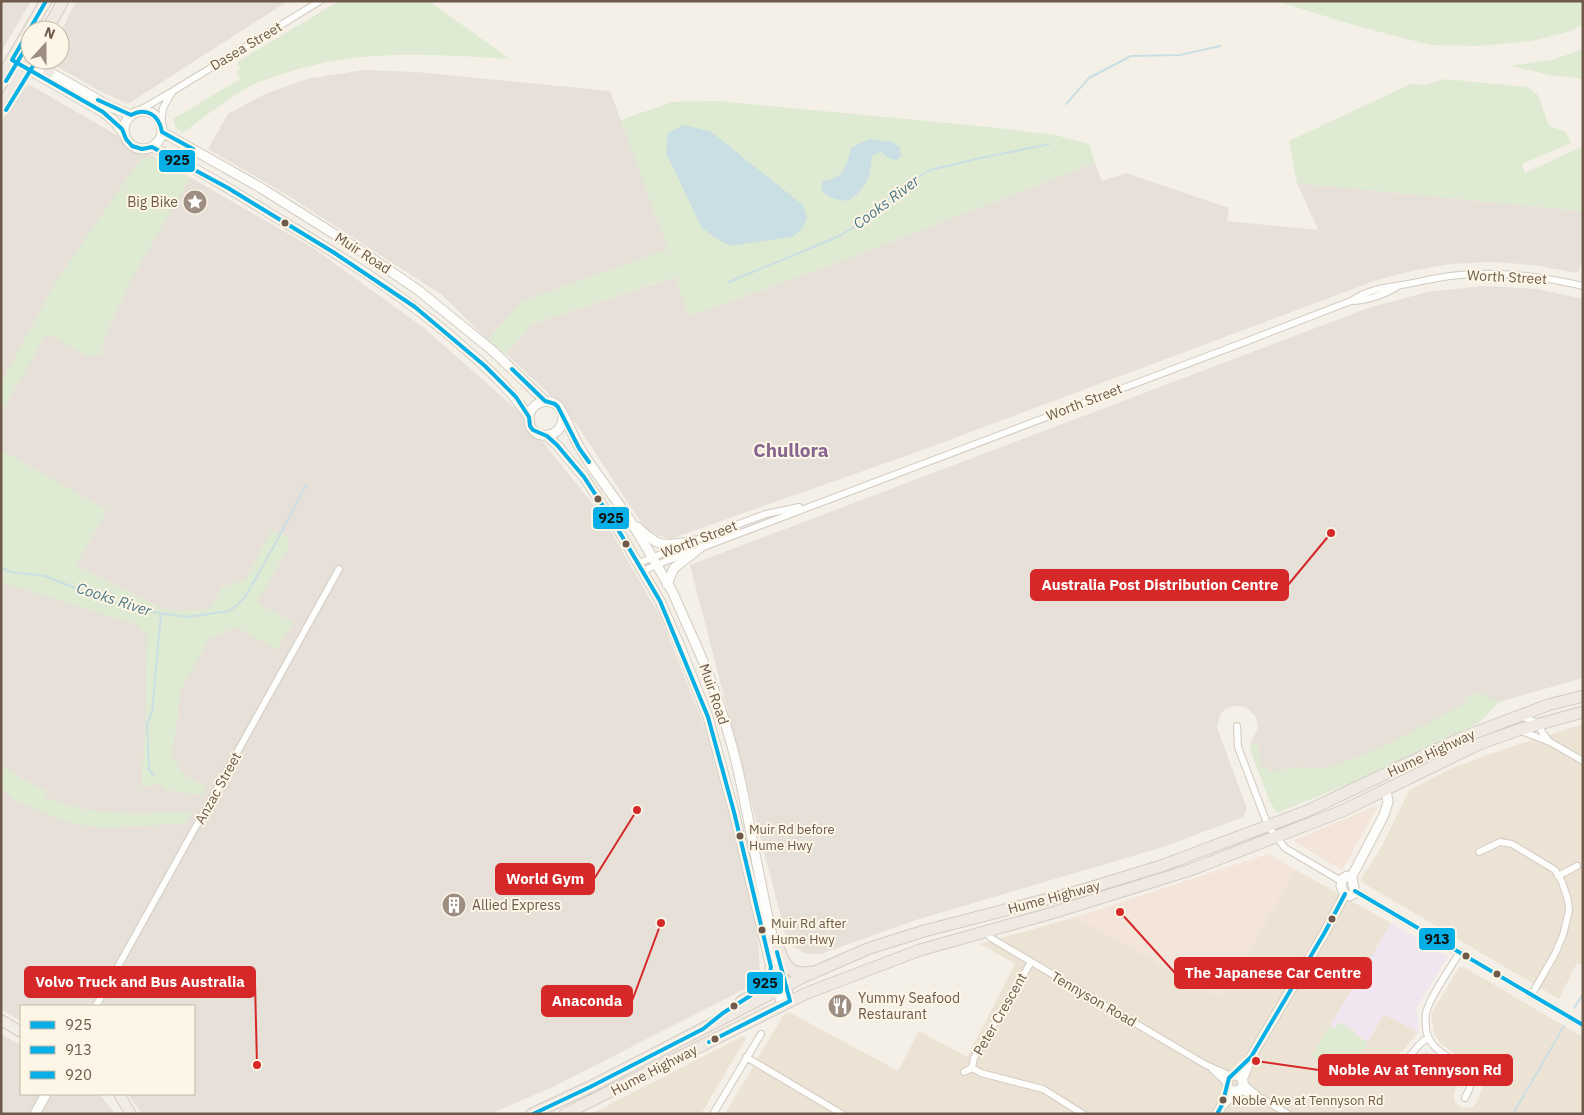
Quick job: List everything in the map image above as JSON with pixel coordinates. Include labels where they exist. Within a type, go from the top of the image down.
[{"type":"highway","points":[[1,78],[46,1]]},
{"type":"highway","points":[[53,20],[63,1]]},
{"type":"highway","points":[[1,107],[24,70]]},
{"type":"highway","name":"Hume Highway","points":[[532,1114],[590,1087],[781,988],[870,948],[924,931],[1083,890],[1152,868],[1307,811],[1461,738],[1548,705],[1583,696]]},
{"type":"highway","name":"Hume Highway","points":[[565,1114],[786,1003],[920,950],[1148,884],[1193,869],[1342,811],[1479,744],[1518,730],[1583,712]]},
{"type":"highway","points":[[774,939],[786,965],[792,971],[799,973],[826,967]]},
{"type":"highway","points":[[703,1029],[764,986],[769,979],[771,967]]},
{"type":"main road","points":[[1,1020],[20,1031]]},
{"type":"main road","points":[[120,1095],[131,1114]]},
{"type":"street","name":"Dasea Street","points":[[133,114],[320,1]]},
{"type":"street","points":[[14,56],[20,59]]},
{"type":"street","points":[[39,70],[114,120],[128,143],[142,149],[155,148],[160,138],[163,108],[173,91]]},
{"type":"street","points":[[44,70],[109,106],[133,114],[147,111],[153,114],[161,128]]},
{"type":"street","points":[[124,134],[125,124],[133,114]]},
{"type":"street","name":"Muir Road","points":[[161,128],[358,249],[418,290],[493,352],[545,401]]},
{"type":"street","name":"Muir Road","points":[[155,148],[333,252],[415,307],[485,366],[516,398],[529,417]]},
{"type":"street","name":"Worth Street","points":[[641,567],[766,514],[817,503],[1351,301],[1364,301],[1386,294],[1401,285],[1441,277],[1475,274],[1532,276],[1556,279],[1583,286]]},
{"type":"street","points":[[545,401],[558,406],[563,416],[563,422],[557,432],[547,436],[533,430],[530,426],[529,417],[532,408],[545,401]]},
{"type":"street","name":"Muir Road","points":[[563,416],[579,448],[628,518],[667,584],[712,682],[740,778],[757,870],[774,939],[781,988]]},
{"type":"street","name":"Muir Road","points":[[547,436],[558,445],[584,477],[641,567],[660,601],[676,636],[708,717],[734,812],[771,967],[786,1003]]},
{"type":"street","points":[[628,518],[650,539],[658,543],[669,545],[697,544]]},
{"type":"street","points":[[667,584],[674,568],[697,544]]},
{"type":"street","name":"Anzac Street","points":[[97,1005],[339,569]]},
{"type":"street","points":[[1520,715],[1540,724],[1542,732],[1550,742]]},
{"type":"street","points":[[1222,1105],[1240,1086],[1251,1057],[1325,932],[1345,894],[1341,881],[1285,848],[1275,837],[1268,826],[1238,747],[1237,726]]},
{"type":"street","points":[[1518,730],[1550,742],[1583,761]]},
{"type":"street","points":[[1386,790],[1388,802],[1384,816],[1351,878],[1355,891],[1583,1025]]},
{"type":"street","points":[[1479,852],[1500,842],[1512,844],[1554,870],[1568,900],[1569,911],[1555,954],[1532,994]]},
{"type":"street","points":[[1558,876],[1578,866]]},
{"type":"street","points":[[1341,881],[1344,877],[1351,878]]},
{"type":"street","points":[[1345,894],[1352,896],[1355,891]]},
{"type":"street","name":"Tennyson Road","points":[[984,931],[990,938],[1230,1080]]},
{"type":"street","points":[[1460,952],[1425,1014],[1427,1038],[1433,1046],[1465,1070],[1471,1080],[1470,1088],[1465,1098]]},
{"type":"street","name":"Peter Crescent","points":[[972,1068],[974,1058],[1031,962]]},
{"type":"street","points":[[713,1114],[761,1034]]},
{"type":"street","points":[[1402,1066],[1427,1038]]},
{"type":"street","points":[[746,1057],[842,1114]]},
{"type":"street","points":[[1217,1114],[1230,1080],[1251,1057]]},
{"type":"street","name":"Peter Crescent","points":[[964,1072],[972,1068]]},
{"type":"street","name":"Peter Crescent","points":[[972,1068],[980,1073],[1043,1089],[1083,1114]]},
{"type":"street","points":[[1230,1080],[1238,1076],[1240,1086],[1288,1114]]},
{"type":"street","points":[[1230,1080],[1231,1090],[1240,1086]]},
{"type":"street","points":[[35,1114],[45,1095]]},
{"type":"shaded area","points":[[1,1],[31,1],[1,52]]},
{"type":"shaded area","points":[[76,1],[288,1],[128,104],[63,70],[70,70],[70,20],[66,20]]},
{"type":"shaded area","points":[[364,70],[417,72],[610,91],[669,249],[521,302],[488,340],[442,295],[287,195],[208,149],[228,114],[265,94],[307,79]]},
{"type":"shaded area","points":[[30,85],[313,248],[423,327],[517,410],[601,514],[661,618],[705,728],[726,804],[758,932],[760,981],[553,1087],[490,1114],[142,1114],[129,1095],[195,1095],[195,1005],[20,1005],[20,1020],[1,1010],[1,122],[23,87]]},
{"type":"shaded area","points":[[684,125],[710,131],[803,205],[807,218],[803,228],[792,237],[730,246],[702,228],[666,153],[668,133]]},
{"type":"shaded area","points":[[869,139],[892,142],[900,147],[901,157],[896,160],[890,159],[881,152],[872,156],[867,182],[849,201],[826,195],[821,188],[823,181],[834,179],[846,165],[851,148]]},
{"type":"shaded area","points":[[1095,163],[1102,181],[1126,173],[1229,208],[1227,221],[1318,230],[1297,183],[1583,211],[1583,258],[1578,273],[1533,265],[1494,262],[1450,264],[1377,280],[920,451],[670,539],[657,535],[644,527],[575,422],[545,390],[506,354],[532,324],[676,277],[689,316],[836,263]]},
{"type":"shaded area","points":[[1482,286],[1538,289],[1583,299],[1583,678],[1499,702],[1482,709],[1275,805],[1270,802],[1250,749],[1251,742],[1258,729],[1256,717],[1246,707],[1232,706],[1225,709],[1220,715],[1217,727],[1247,809],[1243,817],[1163,847],[916,920],[821,954],[806,954],[793,946],[785,933],[690,565],[1368,308],[1427,292]]},
{"type":"shaded area","points":[[1583,724],[1583,966],[1577,963],[1559,999],[1360,881],[1382,846],[1409,790],[1450,769],[1507,748]]},
{"type":"shaded area","points":[[1375,806],[1378,807],[1342,870],[1293,841]]},
{"type":"shaded area","points":[[1268,854],[1296,870],[1221,998],[1076,917]]},
{"type":"shaded area","points":[[1296,870],[1391,923],[1313,1056],[1348,1077],[1384,1014],[1418,1032],[1403,1051],[1389,1059],[1388,1068],[1390,1073],[1401,1078],[1407,1076],[1411,1073],[1413,1065],[1421,1053],[1427,1052],[1459,1078],[1460,1083],[1454,1091],[1454,1101],[1462,1108],[1473,1107],[1482,1088],[1480,1076],[1440,1043],[1435,1036],[1431,1014],[1459,968],[1464,967],[1583,1037],[1583,1114],[725,1114],[783,1016],[789,1012],[898,1071],[919,1031],[967,1057],[1015,964],[980,944],[1076,917],[1221,998]]},
{"type":"shaded area","points":[[1391,923],[1448,956],[1416,1008],[1418,1032],[1384,1014],[1347,1077],[1312,1056]]},
{"type":"shaded area","points":[[1,1034],[20,1044],[20,1095],[100,1095],[116,1114],[1,1114]]},
{"type":"shaded area","points":[[743,1036],[746,1038],[701,1114],[591,1114]]},
{"type":"green space","points":[[339,1],[429,1],[510,59],[392,55],[334,61],[305,67],[264,80],[243,90],[183,133],[176,128],[173,119],[240,79],[236,72],[240,69],[237,62]]},
{"type":"green space","points":[[1276,1],[1583,1],[1583,25],[1568,32],[1532,41],[1479,46],[1430,45],[1357,26]]},
{"type":"green space","points":[[1583,49],[1583,79],[1551,75],[1510,66],[1552,60]]},
{"type":"green space","points":[[1445,79],[1527,87],[1538,95],[1549,126],[1566,132],[1571,143],[1522,164],[1525,173],[1583,146],[1583,211],[1297,183],[1289,141],[1411,84],[1426,85]]},
{"type":"green space","points":[[718,101],[1055,135],[1089,144],[1095,163],[836,263],[689,316],[675,277],[532,324],[506,354],[488,340],[521,302],[668,249],[621,120],[672,102]]},
{"type":"green space","points":[[141,158],[155,158],[190,178],[132,278],[103,342],[103,355],[87,356],[47,333],[1,413],[1,383],[42,307],[59,277]]},
{"type":"green space","points":[[1,450],[107,510],[76,565],[163,609],[184,611],[210,609],[222,587],[245,580],[272,530],[288,537],[288,548],[257,603],[293,622],[277,650],[236,627],[209,639],[181,689],[172,756],[180,770],[194,781],[206,787],[202,795],[163,790],[161,784],[141,787],[145,732],[147,631],[138,630],[138,625],[1,582]]},
{"type":"green space","points":[[1478,692],[1499,702],[1480,722],[1358,780],[1277,813],[1270,802],[1250,745],[1257,744],[1261,768],[1268,766],[1270,772],[1296,767],[1323,769],[1386,745],[1466,703],[1464,698]]},
{"type":"green space","points":[[1,764],[22,779],[46,791],[45,797],[63,804],[117,813],[192,812],[186,823],[105,828],[75,824],[14,800],[1,787]]},
{"type":"green space","points":[[1339,1022],[1355,1031],[1354,1034],[1368,1042],[1347,1077],[1312,1056],[1329,1026],[1335,1029]]},
{"type":"waterway","name":"Cooks River","points":[[1066,104],[1089,78],[1131,56],[1180,55],[1220,46]]},
{"type":"waterway","name":"Cooks River","points":[[729,282],[837,237],[868,219],[898,190],[930,170],[1050,144]]},
{"type":"waterway","name":"Cooks River","points":[[1,568],[12,572],[45,576],[93,595],[139,610],[187,617],[230,611],[245,597],[306,485]]},
{"type":"waterway","points":[[154,776],[149,770],[147,724],[152,712],[161,614]]},
{"type":"waterway","points":[[1574,1008],[1583,994]]},
{"type":"waterway","points":[[1513,1114],[1564,1026]]},
{"type":"transit line","name":"925","points":[[46,1],[12,60],[103,112],[122,129],[126,139],[132,146],[142,149],[152,147],[228,188],[333,252],[415,307],[485,366],[516,397],[529,417],[530,426],[533,430],[547,436],[557,445],[584,477],[616,526],[660,601],[708,717],[734,812],[771,967],[769,979],[750,996],[723,1013],[703,1029],[533,1114]]},
{"type":"transit line","name":"920","points":[[6,81],[20,58]]},
{"type":"transit line","name":"920","points":[[6,110],[31,70]]},
{"type":"transit line","name":"925","points":[[98,100],[131,115],[142,112],[151,114],[158,121],[162,132],[193,149]]},
{"type":"transit line","name":"925","points":[[512,369],[545,401],[558,407],[579,448],[589,462]]},
{"type":"transit line","name":"913","points":[[1355,891],[1583,1025]]},
{"type":"transit line","name":"913","points":[[1217,1114],[1222,1105],[1229,1078],[1251,1057],[1325,932],[1345,894]]},
{"type":"transit line","name":"925","points":[[709,1042],[790,1001],[777,952]]},
{"type":"place","name":"Big Bike","points":[[195,202]]},
{"type":"place","name":"Australia Post Distribution Centre","points":[[1331,533]]},
{"type":"place","name":"World Gym","points":[[637,810]]},
{"type":"place","name":"Muir Rd before Hume Hwy","points":[[740,836]]},
{"type":"place","name":"Allied Express","points":[[454,905]]},
{"type":"place","name":"The Japanese Car Centre","points":[[1120,912]]},
{"type":"place","name":"Anaconda","points":[[661,923]]},
{"type":"place","name":"Muir Rd after Hume Hwy","points":[[762,930]]},
{"type":"place","name":"Yummy Seafood Restaurant","points":[[840,1006]]},
{"type":"place","name":"Noble Av at Tennyson Rd","points":[[1256,1061]]},
{"type":"place","name":"Volvo Truck and Bus Australia","points":[[257,1065]]},
{"type":"place","name":"Noble Ave at Tennyson Rd","points":[[1223,1100]]},
{"type":"district","name":"Chullora","points":[[791,450]]}]
